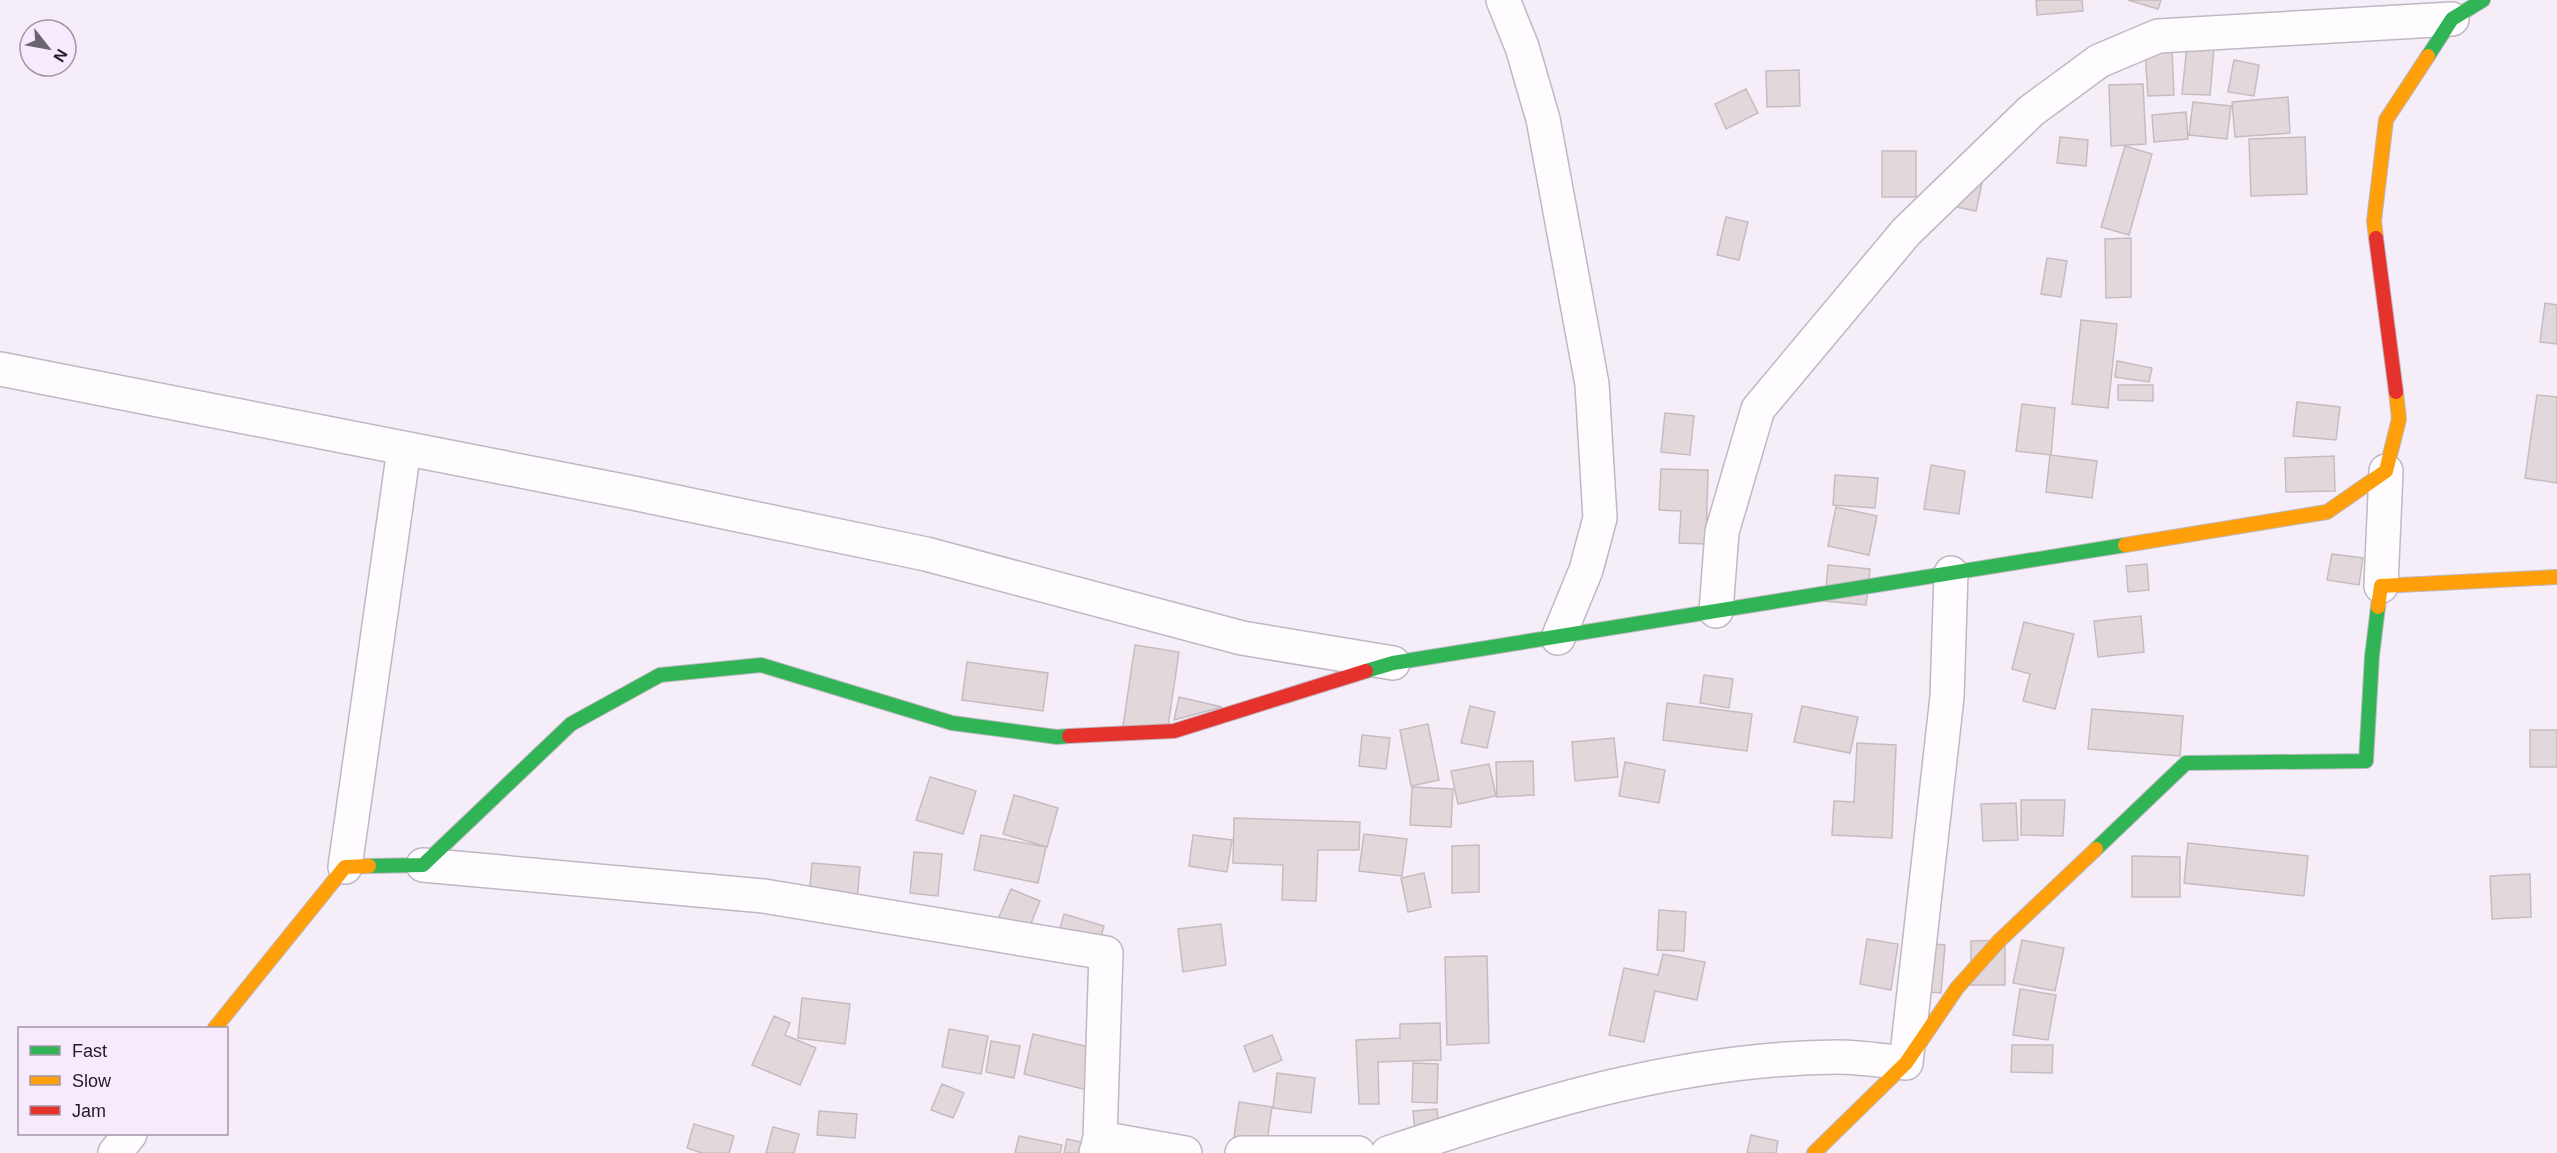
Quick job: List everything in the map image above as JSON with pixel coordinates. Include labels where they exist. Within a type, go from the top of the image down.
[{"type":"street","points":[[1503,0],[1522,47],[1543,119],[1592,384],[1600,518],[1586,570],[1558,638]]},
{"type":"street","points":[[1814,1153],[1906,1062],[1957,988],[1999,941],[2186,763],[2366,761],[2372,656],[2381,586],[2386,471],[2399,419],[2374,220],[2386,120],[2452,19],[2482,0]]},
{"type":"street","points":[[1716,611],[1722,532],[1758,409],[1906,232],[2031,111],[2099,61],[2158,36],[2452,19]]},
{"type":"street","points":[[0,369],[926,554],[1242,638],[1393,663]]},
{"type":"street","points":[[217,1027],[345,867],[404,449]]},
{"type":"street","points":[[423,865],[571,724],[660,675],[761,664],[952,723],[1057,736],[1174,731],[1393,663],[2327,512],[2386,471]]},
{"type":"street","points":[[1906,1062],[1947,697],[1951,573]]},
{"type":"street","points":[[2381,586],[2557,577]]},
{"type":"street","points":[[345,867],[423,865],[764,896],[1106,953],[1098,1145],[1185,1153]]},
{"type":"street","points":[[1388,1153],[1487,1120],[1590,1090],[1704,1067],[1838,1057],[1906,1062]]},
{"type":"street","points":[[115,1153],[129,1135]]},
{"type":"street","points":[[1242,1153],[1359,1153]]},
{"type":"building","points":[[2036,0],[2082,0],[2083,11],[2037,15]]},
{"type":"building","points":[[2128,0],[2161,0],[2158,9]]},
{"type":"building","points":[[2187,46],[2214,48],[2210,95],[2182,94]]},
{"type":"building","points":[[2172,51],[2174,95],[2148,96],[2145,52]]},
{"type":"building","points":[[2234,60],[2259,65],[2254,96],[2228,92]]},
{"type":"building","points":[[1799,70],[1800,106],[1767,107],[1766,71]]},
{"type":"building","points":[[2143,84],[2146,144],[2111,146],[2109,85]]},
{"type":"building","points":[[1746,89],[1758,113],[1726,129],[1715,104]]},
{"type":"building","points":[[2288,97],[2290,133],[2235,137],[2232,102]]},
{"type":"building","points":[[2193,102],[2231,106],[2227,139],[2189,135]]},
{"type":"building","points":[[2186,112],[2188,139],[2154,142],[2152,115]]},
{"type":"building","points":[[2060,137],[2088,140],[2086,166],[2057,163]]},
{"type":"building","points":[[2305,137],[2307,194],[2251,196],[2249,139]]},
{"type":"building","points":[[2125,146],[2152,154],[2129,235],[2101,227]]},
{"type":"building","points":[[1882,151],[1916,151],[1916,197],[1882,197]]},
{"type":"building","points":[[1984,173],[1976,211],[1943,204]]},
{"type":"building","points":[[1726,217],[1748,222],[1739,260],[1717,255]]},
{"type":"building","points":[[2131,238],[2131,297],[2106,298],[2105,239]]},
{"type":"building","points":[[2047,258],[2067,261],[2061,297],[2041,294]]},
{"type":"building","points":[[2545,303],[2557,305],[2557,344],[2540,342]]},
{"type":"building","points":[[2081,320],[2117,324],[2108,408],[2072,404]]},
{"type":"building","points":[[2117,361],[2152,368],[2149,382],[2115,377]]},
{"type":"building","points":[[2118,385],[2153,385],[2153,401],[2118,400]]},
{"type":"building","points":[[2537,395],[2557,397],[2557,483],[2525,478]]},
{"type":"building","points":[[2297,402],[2340,407],[2336,440],[2293,436]]},
{"type":"building","points":[[2022,404],[2055,408],[2051,455],[2016,451]]},
{"type":"building","points":[[1665,413],[1694,416],[1690,455],[1661,452]]},
{"type":"building","points":[[2050,455],[2097,461],[2092,498],[2046,492]]},
{"type":"building","points":[[2334,456],[2335,491],[2286,492],[2285,458]]},
{"type":"building","points":[[1931,465],[1965,471],[1959,514],[1924,509]]},
{"type":"building","points":[[1661,469],[1708,470],[1706,544],[1679,543],[1681,511],[1659,510]]},
{"type":"building","points":[[1835,475],[1878,478],[1875,508],[1833,505]]},
{"type":"building","points":[[1836,507],[1877,516],[1869,555],[1828,546]]},
{"type":"building","points":[[2332,554],[2363,558],[2359,585],[2327,580]]},
{"type":"building","points":[[2147,564],[2149,590],[2128,592],[2126,566]]},
{"type":"building","points":[[1828,565],[1870,569],[1866,605],[1825,601]]},
{"type":"building","points":[[2141,616],[2144,652],[2098,657],[2094,621]]},
{"type":"building","points":[[2024,622],[2074,634],[2055,709],[2023,701],[2030,674],[2012,669]]},
{"type":"building","points":[[1135,645],[1179,652],[1167,733],[1123,726]]},
{"type":"building","points":[[967,662],[1048,673],[1043,711],[962,700]]},
{"type":"building","points":[[1704,675],[1733,679],[1729,708],[1700,703]]},
{"type":"building","points":[[1179,697],[1222,707],[1174,720]]},
{"type":"building","points":[[1667,703],[1752,714],[1747,751],[1663,740]]},
{"type":"building","points":[[1470,706],[1495,712],[1487,748],[1461,743]]},
{"type":"building","points":[[1802,706],[1858,717],[1850,753],[1794,742]]},
{"type":"building","points":[[2092,709],[2183,716],[2180,756],[2088,749]]},
{"type":"building","points":[[1428,724],[1439,780],[1411,786],[1400,730]]},
{"type":"building","points":[[2530,730],[2557,730],[2557,767],[2530,767]]},
{"type":"building","points":[[1362,735],[1390,738],[1386,769],[1359,766]]},
{"type":"building","points":[[1614,738],[1618,777],[1575,781],[1572,742]]},
{"type":"building","points":[[1857,743],[1896,745],[1892,838],[1832,835],[1834,801],[1854,802]]},
{"type":"building","points":[[1533,761],[1534,795],[1497,797],[1496,762]]},
{"type":"building","points":[[1625,762],[1665,770],[1659,803],[1619,796]]},
{"type":"building","points":[[1489,764],[1496,796],[1458,804],[1451,771]]},
{"type":"building","points":[[930,777],[976,791],[963,834],[916,820]]},
{"type":"building","points":[[1412,787],[1453,789],[1451,827],[1410,825]]},
{"type":"building","points":[[1014,795],[1058,808],[1047,847],[1003,834]]},
{"type":"building","points":[[2021,800],[2065,800],[2063,836],[2021,835]]},
{"type":"building","points":[[2016,803],[2018,840],[1983,841],[1981,804]]},
{"type":"building","points":[[1234,818],[1360,822],[1359,850],[1318,850],[1316,901],[1282,900],[1283,865],[1233,863]]},
{"type":"building","points":[[1364,834],[1407,839],[1402,876],[1359,871]]},
{"type":"building","points":[[981,835],[1046,847],[1038,883],[974,870]]},
{"type":"building","points":[[1193,835],[1232,840],[1227,872],[1189,866]]},
{"type":"building","points":[[2188,843],[2308,856],[2304,896],[2184,883]]},
{"type":"building","points":[[1479,845],[1479,892],[1452,893],[1452,846]]},
{"type":"building","points":[[914,852],[942,854],[938,896],[910,893]]},
{"type":"building","points":[[2132,856],[2180,857],[2180,897],[2132,897]]},
{"type":"building","points":[[812,863],[860,867],[857,901],[809,897]]},
{"type":"building","points":[[1424,873],[1431,907],[1408,912],[1401,878]]},
{"type":"building","points":[[2530,874],[2531,917],[2492,919],[2490,876]]},
{"type":"building","points":[[1011,889],[1040,901],[1025,938],[995,926]]},
{"type":"building","points":[[1659,910],[1686,912],[1684,951],[1657,950]]},
{"type":"building","points":[[1064,914],[1104,926],[1096,954],[1056,942]]},
{"type":"building","points":[[1221,924],[1226,965],[1183,972],[1178,929]]},
{"type":"building","points":[[1867,939],[1898,944],[1891,990],[1860,984]]},
{"type":"building","points":[[2005,940],[2005,985],[1971,985],[1971,941]]},
{"type":"building","points":[[2022,940],[2064,948],[2055,991],[2013,983]]},
{"type":"building","points":[[1908,942],[1945,945],[1941,993],[1905,990]]},
{"type":"building","points":[[1663,954],[1705,962],[1697,1000],[1655,991],[1644,1042],[1609,1035],[1624,968],[1658,975]]},
{"type":"building","points":[[1487,956],[1489,1043],[1447,1045],[1445,957]]},
{"type":"building","points":[[2020,989],[2056,995],[2048,1040],[2013,1035]]},
{"type":"building","points":[[802,998],[850,1004],[845,1044],[798,1038]]},
{"type":"building","points":[[774,1016],[790,1023],[785,1035],[816,1048],[800,1085],[752,1065]]},
{"type":"building","points":[[1440,1023],[1441,1060],[1378,1062],[1379,1104],[1359,1104],[1356,1040],[1400,1038],[1400,1024]]},
{"type":"building","points":[[949,1029],[988,1036],[981,1074],[942,1067]]},
{"type":"building","points":[[1033,1034],[1098,1049],[1087,1090],[1024,1074]]},
{"type":"building","points":[[1272,1035],[1282,1060],[1254,1072],[1244,1046]]},
{"type":"building","points":[[991,1041],[1020,1046],[1014,1078],[986,1072]]},
{"type":"building","points":[[2012,1045],[2053,1045],[2052,1073],[2011,1072]]},
{"type":"building","points":[[1413,1063],[1438,1064],[1437,1103],[1412,1102]]},
{"type":"building","points":[[1277,1073],[1315,1078],[1311,1113],[1273,1108]]},
{"type":"building","points":[[942,1084],[964,1093],[953,1118],[931,1110]]},
{"type":"building","points":[[1239,1102],[1272,1107],[1266,1148],[1233,1144]]},
{"type":"building","points":[[1437,1109],[1440,1139],[1416,1142],[1413,1111]]},
{"type":"building","points":[[819,1111],[857,1114],[855,1138],[817,1135]]},
{"type":"building","points":[[694,1124],[734,1136],[729,1153],[702,1153],[687,1148]]},
{"type":"building","points":[[773,1127],[799,1134],[794,1153],[766,1153]]},
{"type":"building","points":[[1751,1135],[1778,1141],[1776,1153],[1747,1153]]},
{"type":"building","points":[[1019,1136],[1062,1145],[1060,1153],[1015,1153]]},
{"type":"building","points":[[1067,1139],[1099,1146],[1098,1153],[1064,1153]]},
{"type":"traffic: fast","points":[[2428,56],[2452,19],[2483,0]]},
{"type":"traffic: fast","points":[[1366,671],[1393,663],[2125,545]]},
{"type":"traffic: fast","points":[[2096,849],[2186,763],[2366,761],[2372,656],[2378,607]]},
{"type":"traffic: fast","points":[[369,866],[423,865],[571,724],[660,675],[761,665],[952,723],[1057,737],[1069,736]]},
{"type":"traffic: slow","points":[[2376,238],[2374,221],[2386,120],[2428,56]]},
{"type":"traffic: slow","points":[[2125,545],[2327,512],[2386,471],[2399,419],[2396,392]]},
{"type":"traffic: slow","points":[[2378,607],[2381,586],[2557,577]]},
{"type":"traffic: slow","points":[[1814,1153],[1906,1063],[1957,988],[1999,941],[2096,849]]},
{"type":"traffic: slow","points":[[216,1027],[345,867],[369,866]]},
{"type":"traffic: jam","points":[[2376,238],[2396,392]]},
{"type":"traffic: jam","points":[[1069,736],[1174,731],[1366,671]]}]
